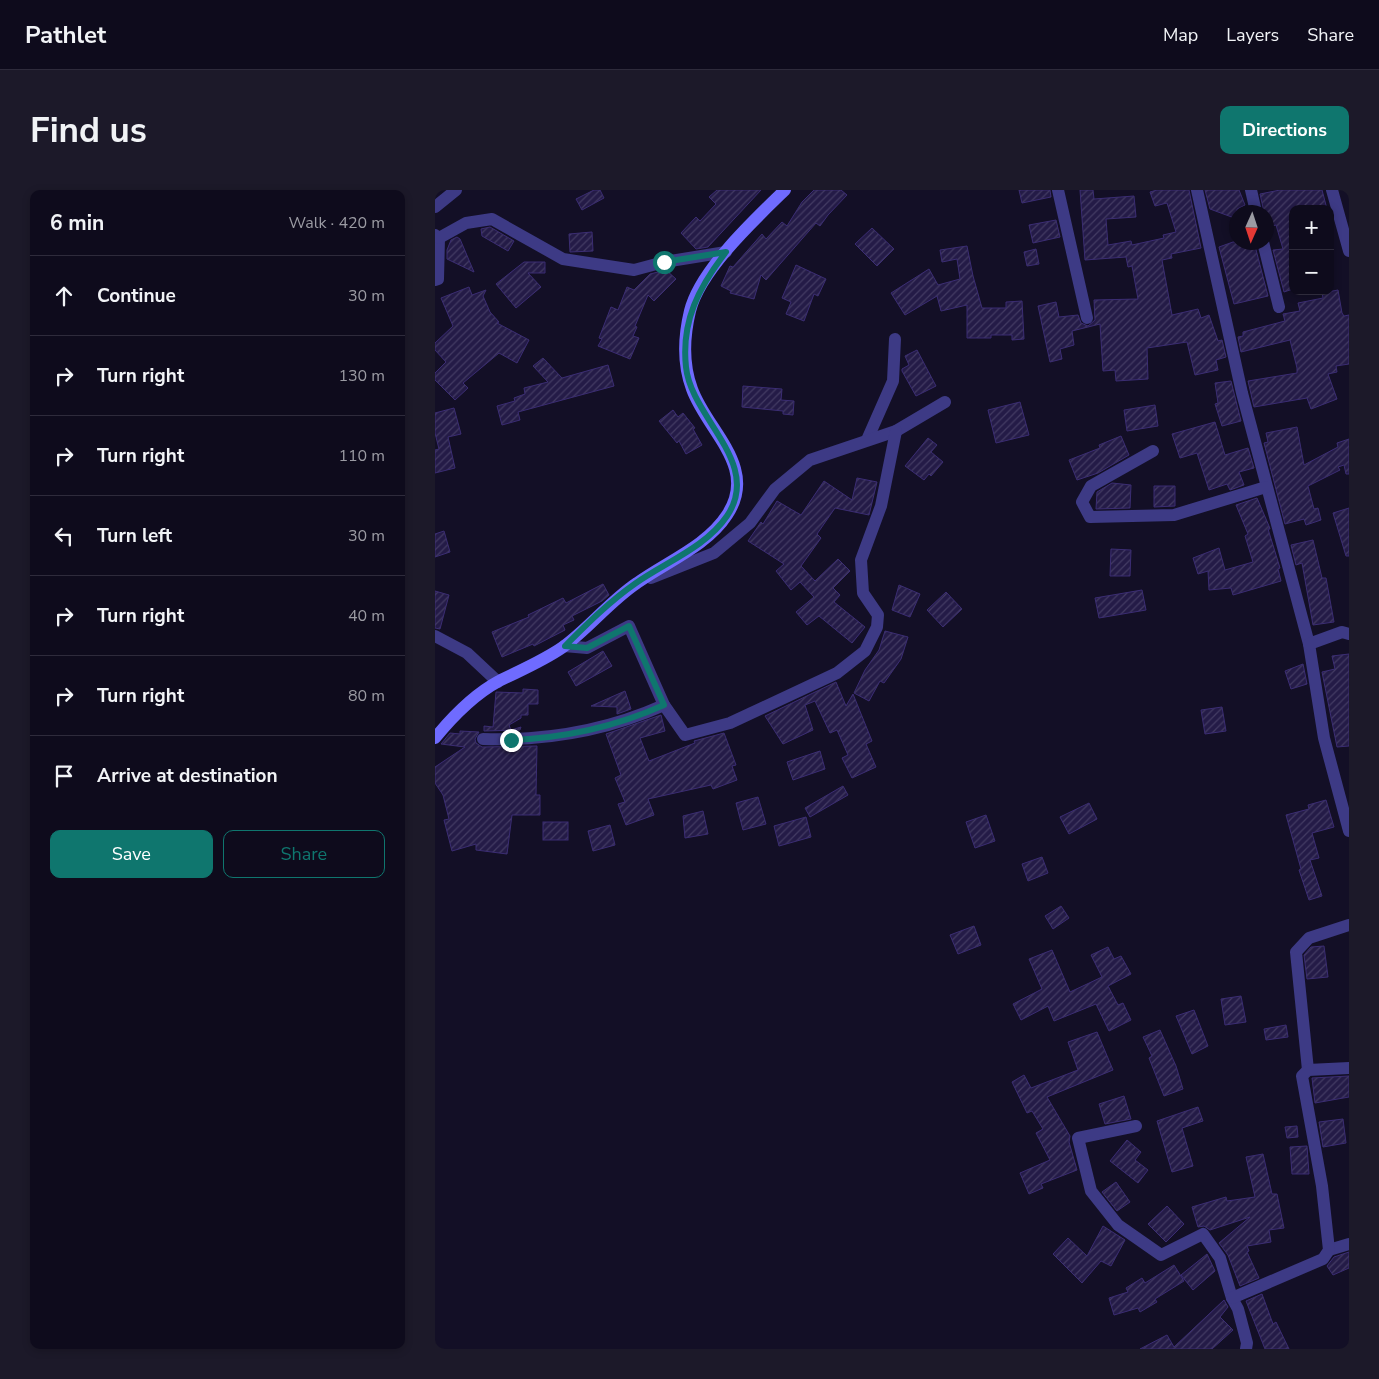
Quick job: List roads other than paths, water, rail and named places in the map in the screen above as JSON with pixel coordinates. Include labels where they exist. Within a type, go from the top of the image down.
[{"type":"main road","points":[[435,738],[457,711],[498,682],[537,664],[565,646],[635,584],[709,537],[728,515],[736,493],[737,469],[693,390],[686,368],[686,340],[691,309],[708,274],[734,240],[785,190]]},
{"type":"street","points":[[435,207],[457,190]]},
{"type":"street","points":[[1058,190],[1087,318]]},
{"type":"street","points":[[1197,190],[1242,393],[1309,644],[1325,738],[1349,831]]},
{"type":"street","points":[[1251,190],[1254,205]]},
{"type":"street","points":[[1332,190],[1349,251]]},
{"type":"street","points":[[435,280],[438,279],[437,236],[466,223],[492,219],[563,259],[634,270],[664,262],[726,252]]},
{"type":"street","points":[[1265,250],[1279,307]]},
{"type":"street","points":[[867,440],[893,381],[895,339]]},
{"type":"street","points":[[635,584],[714,553],[750,523],[775,489],[810,460],[896,431],[945,402]]},
{"type":"street","points":[[565,646],[587,648],[629,626],[664,705],[685,735],[721,725],[837,673],[865,651],[877,627],[878,615],[863,593],[861,560],[881,506],[896,431]]},
{"type":"street","points":[[1153,450],[1091,486],[1082,502],[1090,516],[1174,515],[1266,487]]},
{"type":"street","points":[[1309,644],[1342,632],[1349,634]]},
{"type":"street","points":[[435,636],[467,653],[498,682]]},
{"type":"street","points":[[483,739],[532,739],[576,733],[630,721],[664,705]]},
{"type":"street","points":[[1308,1070],[1295,952],[1309,938],[1349,925]]},
{"type":"street","points":[[1329,1250],[1322,1186],[1302,1076],[1308,1070],[1349,1068]]},
{"type":"street","points":[[1135,1126],[1079,1138],[1091,1191],[1117,1225],[1161,1255],[1203,1234],[1220,1258],[1232,1298],[1238,1309],[1247,1343],[1246,1349]]},
{"type":"street","points":[[1232,1298],[1323,1259],[1329,1250],[1349,1244]]}]
